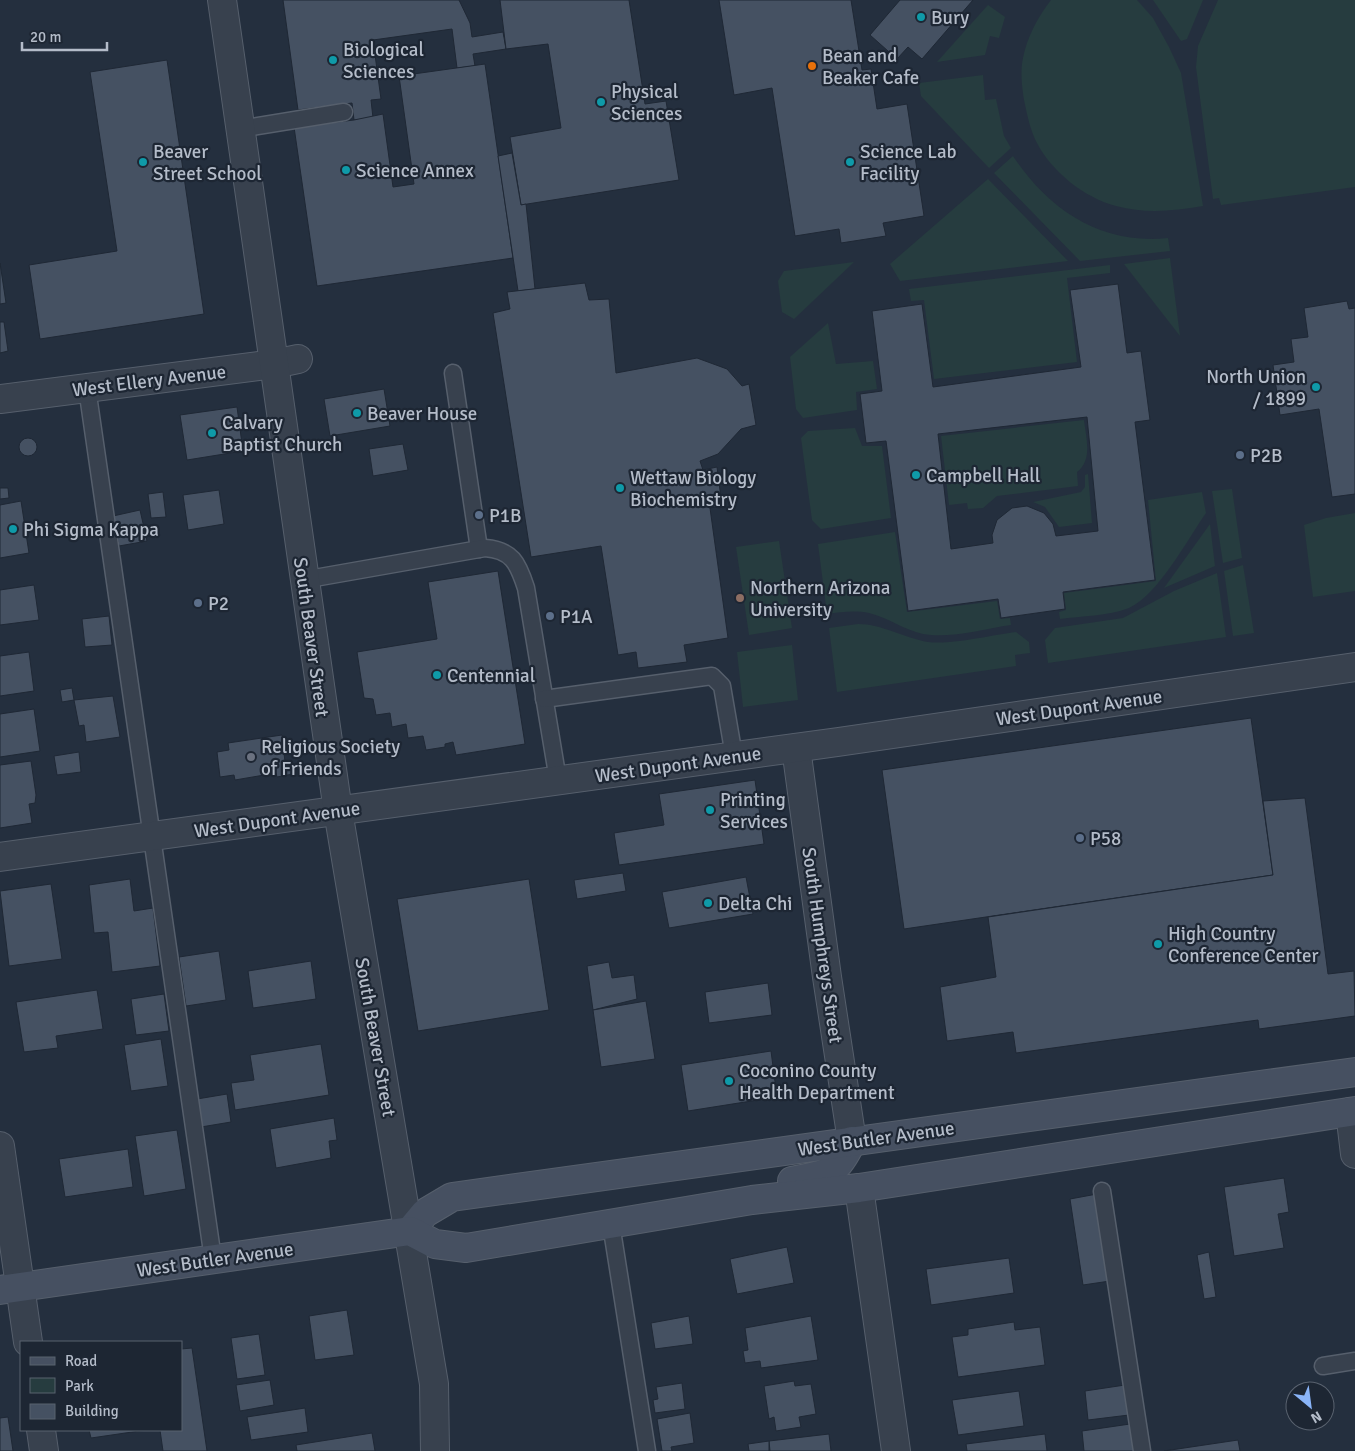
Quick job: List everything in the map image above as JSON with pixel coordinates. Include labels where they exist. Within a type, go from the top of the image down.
[{"type":"main road","name":"West Butler Avenue","points":[[10,1288],[410,1231],[425,1213],[452,1197],[1355,1072]]},
{"type":"main road","points":[[410,1231],[435,1244],[466,1248],[752,1200],[859,1188],[1352,1112]]},
{"type":"main road","points":[[752,1200],[765,1187],[828,1173],[842,1163],[852,1141]]},
{"type":"street","name":"South Beaver Street","points":[[222,0],[240,129],[286,362],[303,580],[338,811],[410,1231],[434,1384],[435,1451]]},
{"type":"street","name":"West Ellery Avenue","points":[[0,399],[286,362]]},
{"type":"street","name":"West Dupont Avenue","points":[[0,857],[796,748],[1355,667]]},
{"type":"street","name":"South Humphreys Street","points":[[796,748],[827,977],[852,1141]]},
{"type":"street","points":[[1352,1112],[1355,1154]]},
{"type":"street","points":[[0,1146],[10,1288],[28,1341]]},
{"type":"street","points":[[859,1188],[896,1451]]},
{"type":"street","points":[[41,1431],[44,1451]]},
{"type":"lane","points":[[240,129],[344,112]]},
{"type":"lane","points":[[453,373],[479,549]]},
{"type":"lane","points":[[87,388],[213,1259]]},
{"type":"lane","points":[[303,580],[479,549],[499,549],[513,558],[521,572],[526,588],[558,780]]},
{"type":"lane","points":[[544,699],[712,676],[722,686],[734,756]]},
{"type":"lane","points":[[1102,1190],[1142,1451]]},
{"type":"lane","points":[[611,1224],[647,1451]]},
{"type":"lane","points":[[1323,1366],[1355,1361]]},
{"type":"green space","points":[[1051,0],[1137,0],[1153,18],[1181,73],[1203,206],[1149,211],[1116,206],[1081,190],[1060,174],[1043,154],[1029,122],[1023,95],[1022,63],[1030,35],[1037,20]]},
{"type":"green space","points":[[1153,0],[1203,0],[1187,39],[1181,41]]},
{"type":"green space","points":[[1218,0],[1355,0],[1355,187],[1221,205],[1219,198],[1213,199],[1196,67],[1198,46]]},
{"type":"green space","points":[[988,5],[1005,17],[999,38],[990,36],[985,55],[937,62]]},
{"type":"green space","points":[[983,75],[985,100],[996,99],[1004,136],[1011,148],[989,168],[921,96],[919,83]]},
{"type":"green space","points":[[1013,156],[1043,193],[1060,208],[1079,220],[1121,236],[1144,239],[1168,238],[1170,251],[1080,261],[994,173]]},
{"type":"green space","points":[[988,179],[1068,261],[900,281],[890,264]]},
{"type":"green space","points":[[1170,258],[1180,336],[1124,264]]},
{"type":"green space","points":[[854,262],[794,319],[782,312],[778,281],[784,271]]},
{"type":"green space","points":[[1110,265],[1110,273],[1067,278],[1077,362],[934,379],[924,300],[911,301],[909,289]]},
{"type":"green space","points":[[828,323],[836,364],[873,361],[877,389],[856,392],[857,410],[803,418],[796,409],[790,357]]},
{"type":"green space","points":[[1084,420],[1087,455],[1082,467],[1077,472],[1078,486],[997,496],[983,508],[968,509],[967,503],[949,505],[941,436]]},
{"type":"green space","points":[[855,428],[862,446],[882,446],[891,518],[821,529],[812,520],[801,438],[808,431]]},
{"type":"green space","points":[[1088,474],[1092,523],[1059,527],[1045,507],[1033,502],[1081,492],[1085,487],[1085,475]]},
{"type":"green space","points":[[1232,489],[1242,558],[1223,563],[1212,491]]},
{"type":"green space","points":[[1202,492],[1206,513],[1171,566],[1151,591],[1140,601],[1129,608],[1112,613],[1060,619],[1059,612],[1066,610],[1064,593],[1156,581],[1148,500]]},
{"type":"green space","points":[[1355,513],[1355,591],[1313,597],[1304,525],[1326,518]]},
{"type":"green space","points":[[1210,524],[1215,566],[1164,588]]},
{"type":"green space","points":[[895,532],[907,612],[997,601],[1000,619],[1010,618],[1011,625],[955,634],[933,635],[916,632],[882,617],[864,612],[853,611],[827,614],[818,544]]},
{"type":"green space","points":[[779,541],[792,628],[749,635],[736,547]]},
{"type":"green space","points":[[1243,565],[1254,633],[1233,636],[1224,571]]},
{"type":"green space","points":[[1217,573],[1226,637],[1048,663],[1045,640],[1055,628],[1123,618],[1174,591]]},
{"type":"green space","points":[[858,624],[876,626],[919,640],[937,643],[1016,632],[1029,642],[1030,653],[1015,655],[1016,666],[837,692],[829,628]]},
{"type":"green space","points":[[792,645],[798,700],[743,707],[737,652]]},
{"type":"building","name":"Biological Sciences","points":[[283,0],[459,0],[470,23],[472,37],[503,32],[506,49],[473,54],[475,66],[457,68],[452,29],[373,40],[381,99],[371,100],[373,118],[354,120],[352,103],[298,110]]},
{"type":"building","name":"Physical Sciences","points":[[500,0],[629,0],[645,104],[666,101],[679,180],[521,205],[510,137],[561,128],[548,44],[506,49]]},
{"type":"building","name":"Science Lab Facility","points":[[719,0],[851,0],[862,70],[871,69],[877,109],[907,104],[924,216],[883,223],[886,236],[841,243],[839,229],[795,236],[772,88],[734,95]]},
{"type":"building","name":"Bury","points":[[900,0],[973,0],[922,59],[908,47],[897,59],[870,35]]},
{"type":"building","name":"Beaver Street School","points":[[167,60],[204,314],[40,339],[29,265],[117,251],[90,72]]},
{"type":"building","name":"Science Annex","points":[[485,64],[513,258],[317,286],[294,127],[354,120],[383,114],[393,187],[414,184],[399,76]]},
{"type":"building","points":[[512,153],[521,205],[526,204],[535,289],[518,291],[498,156]]},
{"type":"building","points":[[0,263],[6,303],[0,304]]},
{"type":"building","name":"Wettaw Biology Biochemistry","points":[[585,283],[589,300],[609,299],[616,373],[697,358],[727,369],[742,386],[749,384],[756,425],[741,429],[718,454],[700,461],[703,470],[717,467],[722,506],[710,508],[728,638],[684,645],[687,662],[638,668],[636,652],[618,655],[601,546],[531,557],[493,313],[510,309],[507,292]]},
{"type":"building","name":"Campbell Hall","points":[[1118,284],[1127,353],[1141,351],[1150,420],[1135,422],[1155,580],[1063,592],[1065,609],[1001,618],[998,599],[908,611],[886,441],[866,443],[860,394],[882,391],[872,311],[922,304],[933,387],[1081,367],[1070,290]],"holes":[[[1087,417],[1098,531],[1056,536],[1053,524],[1044,513],[1027,506],[1012,508],[997,520],[992,535],[993,543],[951,549],[938,434]]]},
{"type":"building","name":"North Union / 1899","points":[[1347,301],[1349,309],[1355,308],[1355,494],[1332,497],[1319,409],[1280,415],[1273,365],[1294,362],[1291,339],[1308,337],[1304,308]]},
{"type":"building","points":[[0,322],[4,322],[8,351],[0,353]]},
{"type":"building","name":"Beaver House","points":[[384,389],[390,426],[330,436],[324,399]]},
{"type":"building","name":"Calvary Baptist Church","points":[[237,407],[243,451],[187,460],[180,415]]},
{"type":"building","points":[[24,438],[32,438],[37,443],[35,454],[24,456],[19,451],[19,443]]},
{"type":"building","points":[[403,444],[408,470],[373,476],[369,449]]},
{"type":"building","points":[[0,488],[8,488],[9,498],[0,499]]},
{"type":"building","points":[[219,490],[224,524],[188,530],[183,495]]},
{"type":"building","points":[[163,492],[166,517],[151,518],[148,494]]},
{"type":"building","name":"Phi Sigma Kappa","points":[[21,501],[29,553],[0,558],[0,505]]},
{"type":"building","points":[[140,510],[147,541],[119,546],[113,516]]},
{"type":"building","name":"Centennial","points":[[498,571],[525,744],[456,755],[453,742],[445,744],[445,747],[426,750],[423,736],[408,738],[406,724],[392,727],[390,713],[376,715],[373,699],[364,698],[357,652],[437,639],[428,582]]},
{"type":"building","points":[[34,585],[39,620],[0,625],[0,590]]},
{"type":"building","points":[[109,616],[112,645],[85,647],[82,619]]},
{"type":"building","points":[[29,652],[34,691],[0,696],[0,656]]},
{"type":"building","points":[[72,688],[74,700],[62,702],[60,690]]},
{"type":"building","points":[[113,696],[120,737],[86,742],[84,725],[79,726],[74,700]]},
{"type":"building","points":[[34,709],[40,751],[0,757],[0,714]]},
{"type":"building","name":"P58","points":[[1251,718],[1273,875],[904,929],[882,770]]},
{"type":"building","name":"Religious Society of Friends","points":[[282,735],[285,762],[292,761],[293,774],[277,777],[276,773],[235,780],[234,775],[220,777],[217,752],[229,750],[228,743]]},
{"type":"building","points":[[79,752],[81,772],[57,775],[54,756]]},
{"type":"building","points":[[31,761],[36,795],[35,803],[29,804],[32,823],[0,828],[0,765]]},
{"type":"building","name":"Printing Services","points":[[755,780],[764,844],[619,865],[614,833],[664,825],[659,794]]},
{"type":"building","name":"High Country Conference Center","points":[[1305,798],[1328,974],[1354,971],[1355,1016],[1259,1029],[1258,1020],[1016,1053],[1013,1032],[947,1041],[940,987],[996,977],[988,917],[1273,875],[1263,801]]},
{"type":"building","points":[[623,873],[626,891],[577,899],[574,880]]},
{"type":"building","name":"Delta Chi","points":[[746,877],[753,914],[669,928],[662,892]]},
{"type":"building","points":[[130,879],[134,911],[153,908],[160,966],[112,972],[108,932],[94,933],[89,885]]},
{"type":"building","points":[[529,879],[549,1010],[418,1031],[397,899]]},
{"type":"building","points":[[51,884],[62,959],[9,966],[0,891]]},
{"type":"building","points":[[219,951],[226,1000],[186,1006],[179,957]]},
{"type":"building","points":[[311,961],[316,999],[253,1008],[248,971]]},
{"type":"building","points":[[609,962],[612,978],[634,975],[637,999],[593,1010],[587,966]]},
{"type":"building","points":[[768,983],[772,1015],[709,1023],[705,992]]},
{"type":"building","points":[[97,990],[103,1029],[56,1036],[58,1048],[24,1052],[16,1002]]},
{"type":"building","points":[[164,994],[169,1031],[136,1035],[131,999]]},
{"type":"building","points":[[646,1001],[655,1059],[601,1067],[593,1010]]},
{"type":"building","points":[[161,1039],[168,1086],[131,1091],[124,1045]]},
{"type":"building","points":[[321,1044],[329,1095],[235,1110],[231,1083],[254,1080],[250,1055]]},
{"type":"building","name":"Coconino County Health Department","points":[[771,1051],[777,1097],[688,1111],[681,1065]]},
{"type":"building","points":[[227,1094],[231,1122],[201,1127],[197,1099]]},
{"type":"building","points":[[334,1118],[337,1140],[329,1141],[331,1158],[276,1168],[270,1129]]},
{"type":"building","points":[[177,1130],[186,1189],[144,1196],[135,1136]]},
{"type":"building","points":[[128,1149],[133,1187],[65,1197],[59,1159]]},
{"type":"building","points":[[1284,1178],[1289,1212],[1278,1214],[1284,1248],[1234,1256],[1224,1187]]},
{"type":"building","points":[[1097,1194],[1110,1281],[1083,1285],[1070,1199]]},
{"type":"building","points":[[787,1247],[794,1283],[737,1294],[730,1259]]},
{"type":"building","points":[[1209,1252],[1216,1297],[1204,1299],[1197,1255]]},
{"type":"building","points":[[1009,1258],[1014,1293],[931,1305],[926,1269]]},
{"type":"building","points":[[347,1310],[354,1355],[315,1360],[309,1316]]},
{"type":"building","points":[[689,1316],[693,1344],[655,1349],[651,1323]]},
{"type":"building","points":[[811,1316],[818,1360],[761,1368],[760,1361],[745,1363],[743,1351],[748,1350],[745,1328]]},
{"type":"building","points":[[1014,1322],[1015,1330],[1040,1327],[1045,1365],[958,1377],[952,1337],[968,1335],[968,1329]]},
{"type":"building","points":[[259,1334],[265,1375],[237,1379],[231,1338]]},
{"type":"building","points":[[192,1348],[207,1451],[163,1451],[160,1431],[182,1431],[182,1349]]},
{"type":"building","points":[[270,1380],[274,1405],[240,1411],[236,1385]]},
{"type":"building","points":[[794,1381],[795,1386],[811,1384],[816,1414],[799,1417],[801,1427],[776,1431],[774,1417],[769,1419],[764,1386]]},
{"type":"building","points":[[682,1383],[685,1409],[655,1413],[653,1400],[658,1399],[656,1387]]},
{"type":"building","points":[[1125,1385],[1129,1415],[1088,1420],[1085,1391]]},
{"type":"building","points":[[1019,1391],[1024,1426],[958,1435],[952,1400]]},
{"type":"building","points":[[305,1408],[308,1432],[251,1440],[247,1417]]},
{"type":"building","points":[[690,1413],[694,1443],[671,1447],[672,1451],[662,1451],[657,1419]]},
{"type":"building","points":[[8,1417],[13,1451],[0,1451],[0,1418]]},
{"type":"building","points":[[1130,1424],[1134,1451],[1084,1451],[1082,1431]]},
{"type":"building","points":[[89,1431],[139,1431],[91,1438]]},
{"type":"building","points":[[372,1433],[375,1451],[297,1451],[296,1445]]},
{"type":"building","points":[[829,1434],[831,1451],[770,1451],[769,1441]]},
{"type":"building","points":[[1045,1434],[1047,1451],[967,1451],[966,1444]]},
{"type":"building","points":[[1238,1440],[1240,1451],[1164,1451]]},
{"type":"building","points":[[769,1441],[769,1451],[749,1451],[748,1444]]},
{"type":"place","name":"Bury","points":[[921,17]]},
{"type":"place","name":"Biological Sciences","points":[[333,60]]},
{"type":"place","name":"Bean and Beaker Cafe","points":[[812,66]]},
{"type":"place","name":"Physical Sciences","points":[[601,102]]},
{"type":"place","name":"Beaver Street School","points":[[143,162]]},
{"type":"place","name":"Science Lab Facility","points":[[850,162]]},
{"type":"place","name":"Science Annex","points":[[346,170]]},
{"type":"place","name":"North Union / 1899","points":[[1316,387]]},
{"type":"place","name":"Beaver House","points":[[357,413]]},
{"type":"place","name":"Calvary Baptist Church","points":[[212,433]]},
{"type":"place","name":"P2B","points":[[1240,455]]},
{"type":"place","name":"Campbell Hall","points":[[916,475]]},
{"type":"place","name":"Wettaw Biology Biochemistry","points":[[620,488]]},
{"type":"place","name":"P1B","points":[[479,515]]},
{"type":"place","name":"Phi Sigma Kappa","points":[[13,529]]},
{"type":"place","name":"Northern Arizona University","points":[[740,598]]},
{"type":"place","name":"P2","points":[[198,603]]},
{"type":"place","name":"P1A","points":[[550,616]]},
{"type":"place","name":"Centennial","points":[[437,675]]},
{"type":"place","name":"Religious Society of Friends","points":[[251,757]]},
{"type":"place","name":"Printing Services","points":[[710,810]]},
{"type":"place","name":"P58","points":[[1080,838]]},
{"type":"place","name":"Delta Chi","points":[[708,903]]},
{"type":"place","name":"High Country Conference Center","points":[[1158,944]]},
{"type":"place","name":"Coconino County Health Department","points":[[729,1081]]}]
